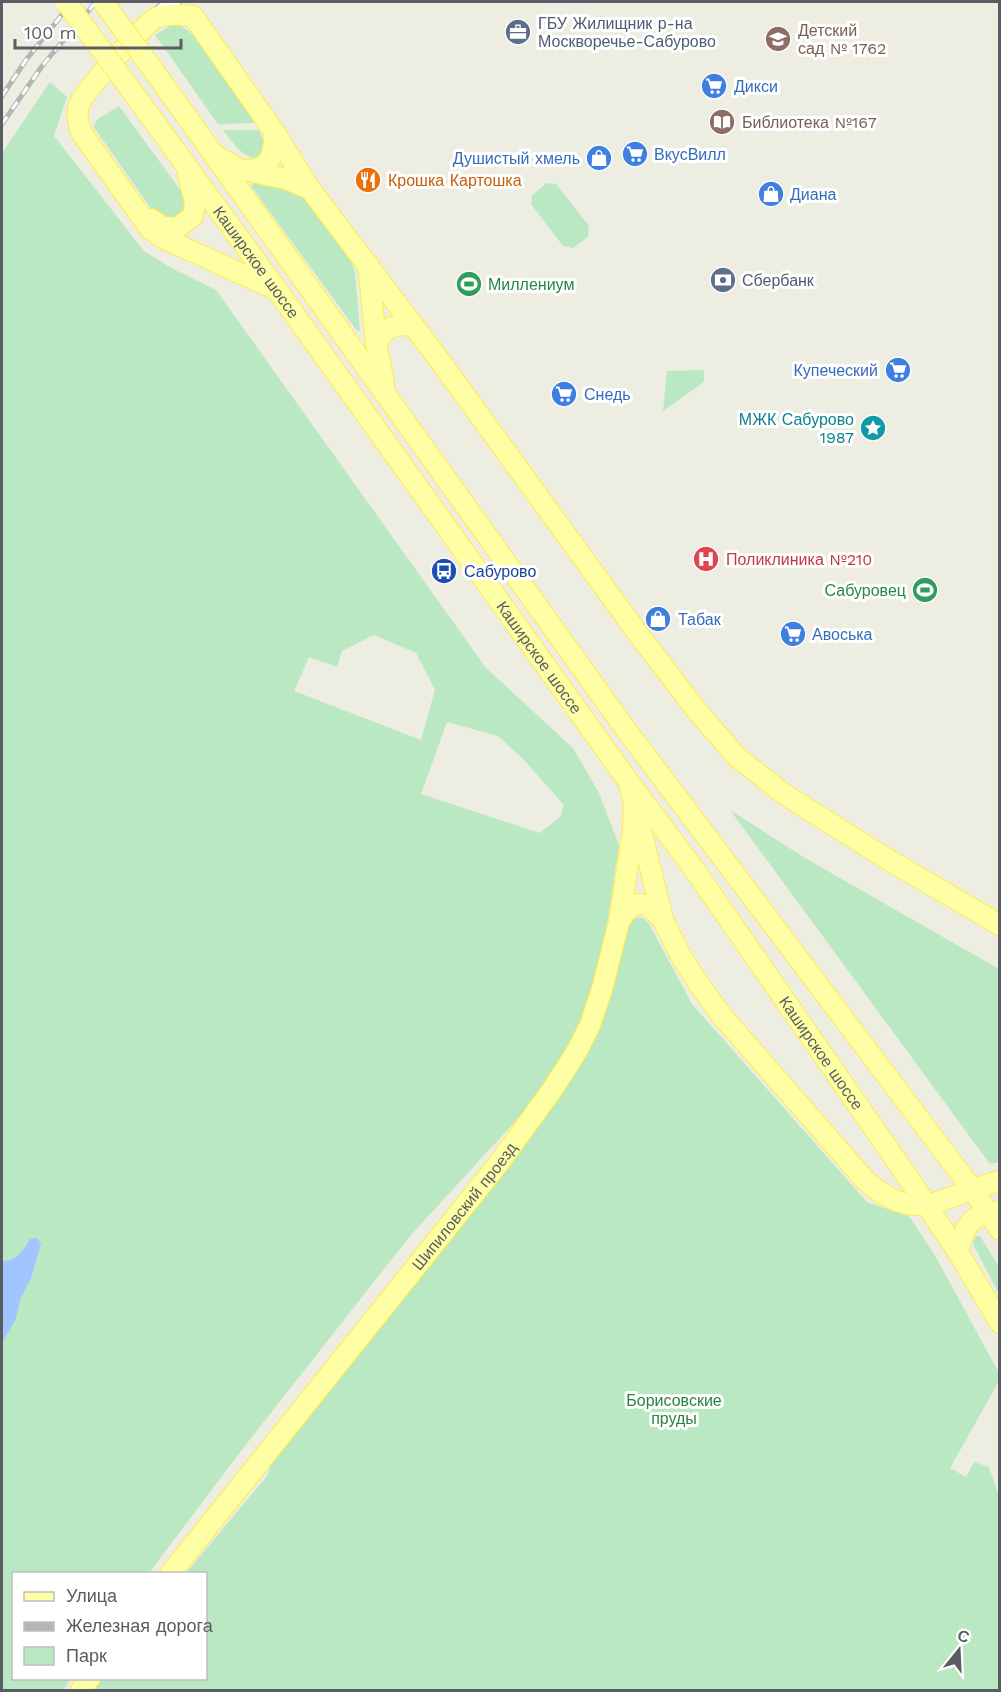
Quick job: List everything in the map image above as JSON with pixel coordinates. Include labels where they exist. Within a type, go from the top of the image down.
[{"type":"main road","name":"Каширское шоссе","points":[[66,2],[184,161],[628,781],[694,869],[958,1252],[999,1323]]},
{"type":"main road","name":"Каширское шоссе","points":[[103,2],[624,727],[972,1189],[994,1211],[999,1230]]},
{"type":"main road","points":[[277,290],[163,238],[150,229],[81,132],[76,115],[81,100],[97,79],[155,18],[174,14],[194,16],[275,133],[310,189],[414,326],[636,631],[697,711],[737,757],[784,794],[882,856],[999,925]]},
{"type":"main road","points":[[239,169],[257,169],[267,163],[273,151],[275,133]]},
{"type":"main road","points":[[210,151],[239,169],[286,179],[310,189]]},
{"type":"main road","points":[[139,211],[163,227],[170,228],[177,228],[193,216],[195,202],[184,161]]},
{"type":"main road","points":[[368,264],[376,342],[386,393]]},
{"type":"main road","points":[[376,342],[391,326],[399,324],[414,326]]},
{"type":"main road","name":"Шипиловский проезд","points":[[172,1572],[499,1163],[577,1051],[590,1025],[602,989],[619,922],[631,850],[634,802],[628,781]]},
{"type":"main road","points":[[634,802],[663,920],[681,956],[722,1016],[865,1180],[893,1200],[926,1206],[999,1181]]},
{"type":"main road","points":[[619,922],[626,911],[639,903],[653,908],[663,920]]},
{"type":"main road","points":[[958,1252],[963,1230],[978,1216],[994,1211]]},
{"type":"street","points":[[155,18],[173,2]]},
{"type":"green space","points":[[180,25],[192,34],[256,123],[218,124],[155,35],[170,26]]},
{"type":"green space","points":[[50,82],[67,97],[54,136],[144,251],[171,268],[216,290],[486,668],[573,748],[599,793],[619,845],[600,971],[583,1021],[544,1090],[410,1236],[244,1447],[150,1572],[12,1572],[12,1680],[70,1680],[63,1690],[2,1690],[2,153]],"holes":[[[374,635],[416,653],[435,690],[421,740],[294,691],[309,657],[337,667],[342,651]],[[447,722],[498,736],[523,759],[564,805],[560,817],[540,833],[421,794]]]},
{"type":"green space","points":[[119,106],[184,195],[186,212],[174,221],[155,214],[93,126],[98,119]]},
{"type":"green space","points":[[223,130],[259,130],[264,151],[259,158],[247,155]]},
{"type":"green space","points":[[254,182],[302,192],[351,261],[355,272],[360,331],[357,331],[251,186]]},
{"type":"green space","points":[[547,183],[556,184],[589,226],[588,237],[573,248],[563,246],[531,204],[532,195]]},
{"type":"green space","points":[[704,370],[704,382],[663,411],[667,371]]},
{"type":"green space","points":[[730,810],[805,858],[999,969],[999,1162],[990,1164]]},
{"type":"green space","name":"Борисовские пруды","points":[[641,917],[648,922],[692,1004],[867,1202],[910,1217],[937,1259],[999,1373],[999,1381],[950,1468],[966,1477],[974,1462],[989,1467],[999,1496],[999,1690],[93,1690],[100,1680],[207,1680],[207,1572],[187,1572],[268,1475],[272,1459],[283,1441],[330,1390],[517,1145],[523,1145],[558,1099],[599,1023],[627,924],[633,918]]},
{"type":"green space","points":[[976,1236],[980,1236],[999,1267],[999,1294],[974,1246]]},
{"type":"water","points":[[37,1238],[41,1244],[31,1278],[20,1300],[16,1319],[2,1343],[2,1261],[16,1257],[30,1239]]},
{"type":"railway","points":[[2,96],[26,60],[72,2]]},
{"type":"railway","points":[[2,124],[42,66],[96,2]]},
{"type":"place","name":"ГБУ Жилищник р-на Москворечье-Сабурово","points":[[518,32]]},
{"type":"place","name":"Детский сад № 1762","points":[[778,39]]},
{"type":"place","name":"Дикси","points":[[714,86]]},
{"type":"place","name":"Библиотека №167","points":[[722,122]]},
{"type":"place","name":"ВкусВилл","points":[[635,154]]},
{"type":"place","name":"Душистый хмель","points":[[599,158]]},
{"type":"place","name":"Крошка Картошка","points":[[368,180]]},
{"type":"place","name":"Диана","points":[[771,194]]},
{"type":"place","name":"Сбербанк","points":[[723,280]]},
{"type":"place","name":"Миллениум","points":[[469,284]]},
{"type":"place","name":"Купеческий","points":[[898,370]]},
{"type":"place","name":"Снедь","points":[[564,394]]},
{"type":"place","name":"МЖК Сабурово 1987","points":[[873,428]]},
{"type":"place","name":"Поликлиника №210","points":[[706,559]]},
{"type":"place","name":"Сабурово","points":[[444,571]]},
{"type":"place","name":"Сабуровец","points":[[925,590]]},
{"type":"place","name":"Табак","points":[[658,619]]},
{"type":"place","name":"Авоська","points":[[793,634]]}]
